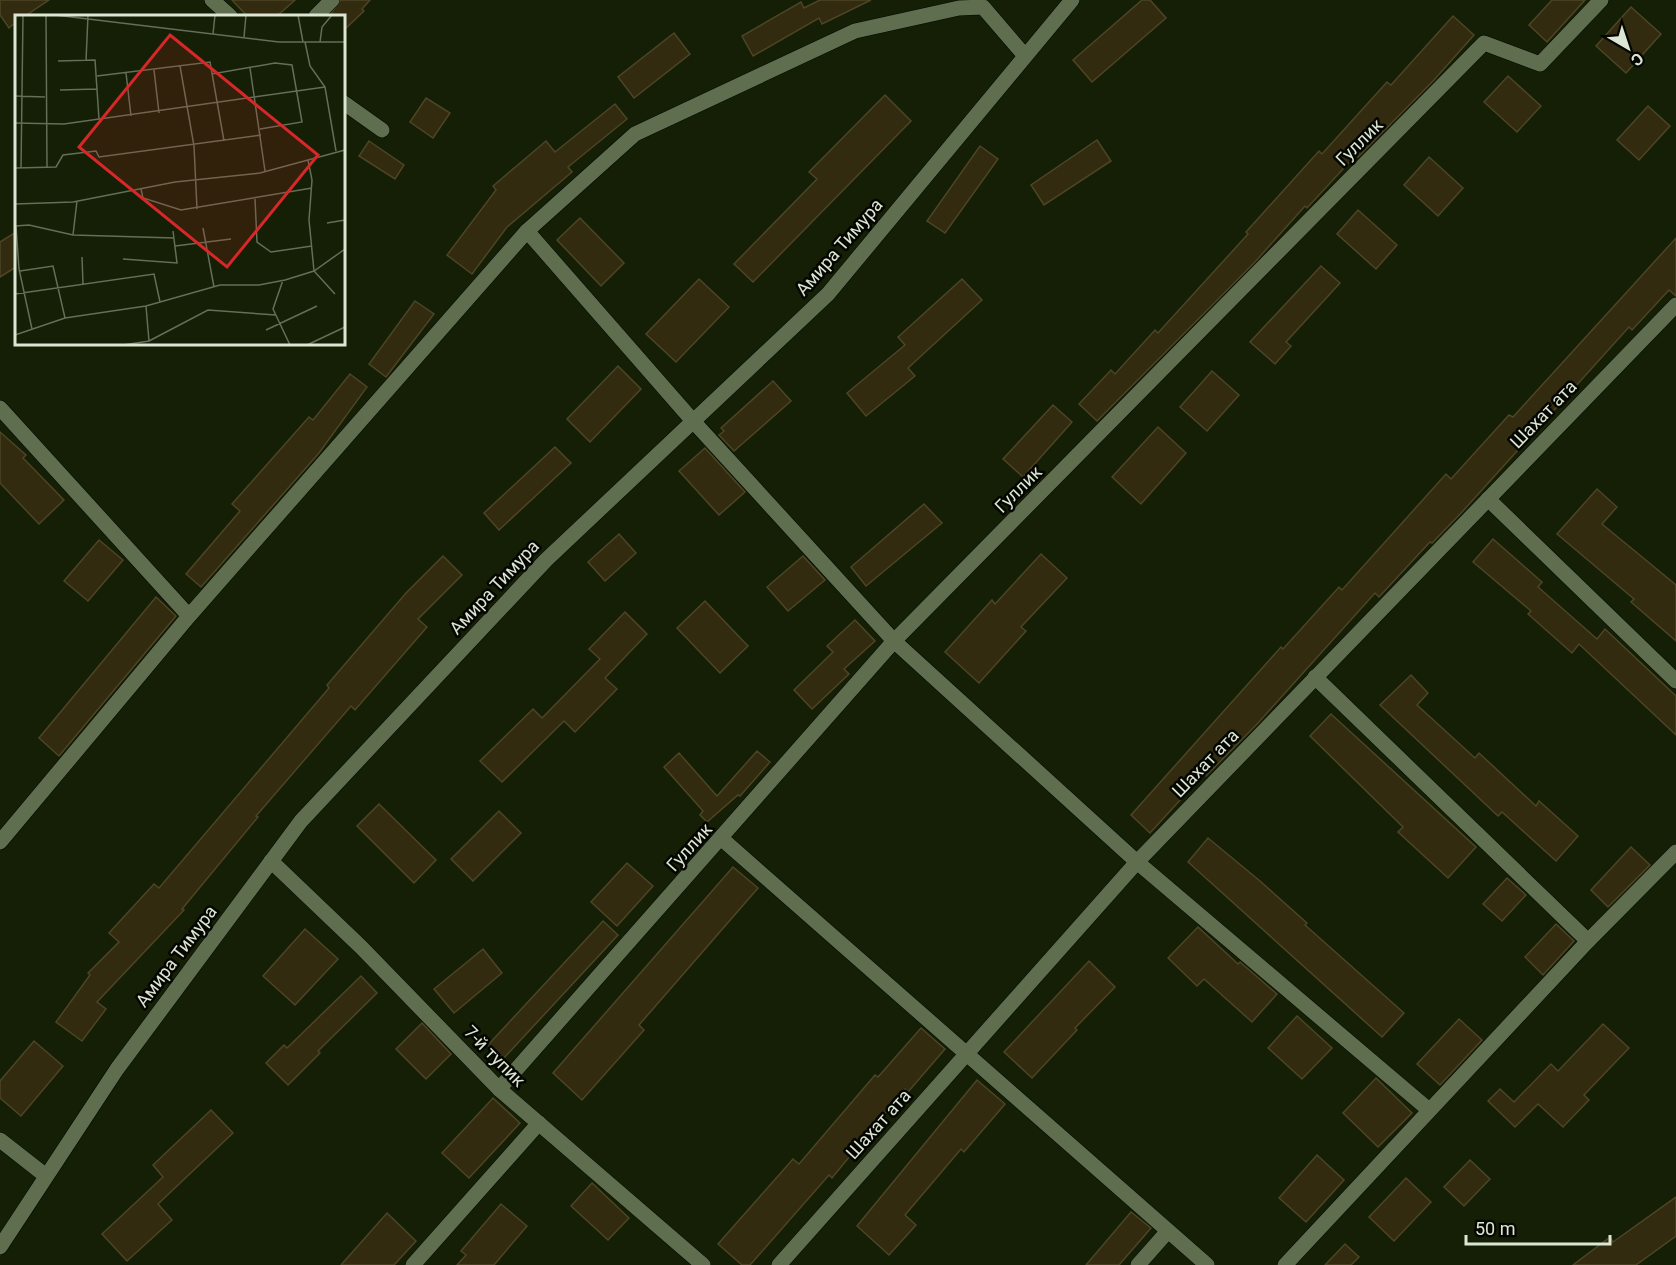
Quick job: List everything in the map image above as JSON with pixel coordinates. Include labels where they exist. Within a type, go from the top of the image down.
[{"type":"street","points":[[212,0],[229,15]]},
{"type":"street","points":[[317,15],[332,0]]},
{"type":"street","name":"Амира Тимура","points":[[0,1247],[117,1069],[301,821],[546,560],[828,294],[1072,0]]},
{"type":"street","name":"Гуллик","points":[[499,1089],[722,839],[894,641],[1484,43],[1540,64],[1601,0]]},
{"type":"street","points":[[0,842],[189,616],[527,231],[634,134],[855,31],[959,8],[983,7],[1025,56]]},
{"type":"street","points":[[345,104],[382,130]]},
{"type":"street","points":[[527,231],[693,421],[894,641],[1137,862],[1429,1110]]},
{"type":"street","name":"Шахат ата","points":[[779,1265],[1137,862],[1676,305]]},
{"type":"street","points":[[0,408],[189,616]]},
{"type":"street","points":[[1488,499],[1676,681]]},
{"type":"street","points":[[1315,677],[1588,941]]},
{"type":"street","points":[[722,839],[1207,1265]]},
{"type":"street","points":[[1285,1265],[1588,941],[1676,852]]},
{"type":"street","name":"7-й тупик","points":[[271,861],[361,947],[499,1089],[703,1265]]},
{"type":"street","points":[[414,1265],[539,1123]]},
{"type":"street","points":[[0,1140],[46,1176]]},
{"type":"street","points":[[1138,1265],[1168,1231]]},
{"type":"building","points":[[0,0],[49,0],[26,15],[15,15],[15,23],[9,28],[0,15]]},
{"type":"building","points":[[232,0],[295,0],[278,15],[246,15]]},
{"type":"building","points":[[341,0],[370,0],[362,9],[364,11],[345,29],[345,15],[330,15]]},
{"type":"building","points":[[820,0],[871,0],[822,24],[819,18],[753,56],[742,36],[801,2],[804,8]]},
{"type":"building","points":[[1142,0],[1150,0],[1166,18],[1092,82],[1073,60]]},
{"type":"building","points":[[1552,0],[1585,0],[1547,42],[1529,25]]},
{"type":"building","points":[[1631,7],[1661,34],[1626,73],[1596,46]]},
{"type":"building","points":[[1453,16],[1474,35],[1434,80],[1358,157],[1356,155],[1307,208],[1305,206],[1255,262],[1097,421],[1079,404],[1111,370],[1115,374],[1155,330],[1158,333],[1248,234],[1246,232],[1319,151],[1322,154],[1387,82],[1391,85]]},
{"type":"building","points":[[674,33],[690,54],[634,98],[618,77]]},
{"type":"building","points":[[1508,76],[1541,106],[1517,132],[1484,102]]},
{"type":"building","points":[[885,95],[911,121],[753,282],[734,264],[817,179],[809,172]]},
{"type":"building","points":[[426,98],[450,113],[433,138],[410,122]]},
{"type":"building","points":[[615,104],[627,119],[568,167],[572,172],[507,227],[472,274],[447,255],[496,190],[493,186],[546,141],[555,152]]},
{"type":"building","points":[[1648,106],[1670,126],[1639,160],[1617,140]]},
{"type":"building","points":[[1097,140],[1111,161],[1044,205],[1031,185]]},
{"type":"building","points":[[369,141],[404,165],[395,179],[359,156]]},
{"type":"building","points":[[980,146],[998,159],[945,233],[927,221]]},
{"type":"building","points":[[1429,157],[1463,188],[1438,216],[1404,185]]},
{"type":"building","points":[[1358,210],[1397,245],[1376,269],[1337,234]]},
{"type":"building","points":[[580,218],[624,263],[601,286],[557,240]]},
{"type":"building","points":[[15,233],[15,268],[0,277],[0,242]]},
{"type":"building","points":[[1676,238],[1676,296],[1669,290],[1632,330],[1629,327],[1462,512],[1432,543],[1430,542],[1379,597],[1375,593],[1258,723],[1206,776],[1204,774],[1150,833],[1131,815],[1281,647],[1283,649],[1339,587],[1342,590],[1446,474],[1451,479],[1509,415],[1513,417]]},
{"type":"building","points":[[1321,266],[1340,283],[1286,342],[1291,346],[1275,364],[1250,342]]},
{"type":"building","points":[[699,279],[729,307],[676,362],[646,334]]},
{"type":"building","points":[[962,279],[982,300],[908,368],[915,376],[866,416],[847,393],[905,345],[898,337]]},
{"type":"building","points":[[415,301],[434,314],[386,377],[369,364]]},
{"type":"building","points":[[618,366],[641,389],[590,442],[567,419]]},
{"type":"building","points":[[1212,371],[1239,395],[1207,431],[1180,407]]},
{"type":"building","points":[[350,374],[367,387],[319,453],[201,587],[186,574],[240,511],[232,504],[309,417],[313,420]]},
{"type":"building","points":[[773,381],[791,401],[734,451],[719,435],[724,431],[721,428]]},
{"type":"building","points":[[1053,405],[1072,422],[1023,477],[1003,459]]},
{"type":"building","points":[[1158,427],[1186,453],[1141,504],[1112,477]]},
{"type":"building","points":[[0,432],[26,455],[23,458],[64,500],[39,524],[0,483]]},
{"type":"building","points":[[555,447],[571,463],[499,530],[484,513]]},
{"type":"building","points":[[705,448],[745,492],[719,515],[679,471]]},
{"type":"building","points":[[1597,489],[1617,507],[1602,524],[1676,585],[1676,641],[1631,602],[1634,599],[1557,534]]},
{"type":"building","points":[[924,504],[942,523],[866,586],[851,567]]},
{"type":"building","points":[[619,534],[636,553],[605,581],[588,562]]},
{"type":"building","points":[[1493,539],[1542,582],[1538,587],[1597,639],[1605,629],[1676,696],[1676,735],[1579,644],[1572,653],[1528,614],[1531,611],[1473,562]]},
{"type":"building","points":[[99,540],[123,560],[88,601],[64,581]]},
{"type":"building","points":[[1041,554],[1067,578],[1021,627],[1026,631],[979,683],[945,652],[992,600],[995,604]]},
{"type":"building","points":[[443,556],[462,575],[418,619],[427,627],[355,710],[351,706],[256,816],[258,817],[182,909],[184,910],[97,1002],[106,1009],[82,1041],[56,1022],[90,975],[88,973],[119,942],[109,933],[154,884],[159,888],[329,688],[327,685],[406,593]]},
{"type":"building","points":[[803,556],[825,580],[788,611],[767,587]]},
{"type":"building","points":[[156,597],[176,616],[59,756],[39,738]]},
{"type":"building","points":[[705,601],[748,646],[720,673],[677,628]]},
{"type":"building","points":[[625,612],[647,634],[605,678],[617,689],[575,732],[564,721],[502,782],[480,761],[533,709],[542,718],[600,659],[589,649]]},
{"type":"building","points":[[855,620],[875,641],[844,669],[849,674],[812,709],[794,690],[833,652],[827,646]]},
{"type":"building","points":[[1411,675],[1428,693],[1417,705],[1475,758],[1479,753],[1536,806],[1539,801],[1578,836],[1556,861],[1502,812],[1498,816],[1380,705]]},
{"type":"building","points":[[1331,714],[1476,847],[1448,878],[1398,832],[1403,827],[1310,736]]},
{"type":"building","points":[[757,751],[770,762],[740,796],[738,795],[707,822],[700,815],[703,811],[664,767],[679,753],[717,796]]},
{"type":"building","points":[[379,804],[436,860],[414,883],[357,826]]},
{"type":"building","points":[[499,811],[521,833],[473,881],[451,859]]},
{"type":"building","points":[[1208,838],[1260,881],[1307,923],[1305,925],[1404,1013],[1382,1037],[1188,862]]},
{"type":"building","points":[[1631,847],[1650,865],[1608,907],[1591,890]]},
{"type":"building","points":[[627,863],[653,886],[617,926],[591,902]]},
{"type":"building","points":[[733,867],[758,888],[639,1025],[644,1030],[582,1100],[553,1073]]},
{"type":"building","points":[[1507,878],[1526,895],[1502,921],[1483,904]]},
{"type":"building","points":[[603,921],[618,935],[503,1059],[488,1045]]},
{"type":"building","points":[[1556,924],[1574,941],[1543,975],[1525,957]]},
{"type":"building","points":[[1198,927],[1238,964],[1240,962],[1277,994],[1252,1022],[1204,979],[1197,986],[1168,958]]},
{"type":"building","points":[[305,929],[338,959],[295,1005],[263,976]]},
{"type":"building","points":[[483,949],[502,973],[454,1013],[434,989]]},
{"type":"building","points":[[1089,961],[1115,987],[1075,1028],[1077,1030],[1032,1078],[1004,1052]]},
{"type":"building","points":[[361,976],[377,993],[318,1051],[320,1053],[288,1085],[266,1063],[284,1045],[287,1048]]},
{"type":"building","points":[[1297,1016],[1332,1048],[1302,1079],[1268,1048]]},
{"type":"building","points":[[1459,1019],[1482,1040],[1440,1085],[1417,1064]]},
{"type":"building","points":[[422,1023],[451,1054],[426,1079],[396,1049]]},
{"type":"building","points":[[1603,1024],[1629,1048],[1584,1095],[1589,1100],[1563,1127],[1538,1104],[1515,1127],[1488,1101],[1500,1089],[1514,1102],[1551,1064],[1558,1071]]},
{"type":"building","points":[[921,1028],[945,1049],[908,1092],[905,1089],[832,1178],[829,1175],[750,1265],[742,1265],[718,1244],[793,1159],[799,1164],[875,1075],[878,1077]]},
{"type":"building","points":[[34,1041],[63,1066],[21,1116],[0,1098],[0,1081]]},
{"type":"building","points":[[1376,1078],[1412,1113],[1378,1147],[1343,1113]]},
{"type":"building","points":[[977,1080],[1005,1104],[964,1152],[961,1149],[905,1215],[916,1225],[889,1255],[857,1226]]},
{"type":"building","points":[[493,1098],[520,1123],[469,1178],[442,1153]]},
{"type":"building","points":[[211,1110],[233,1133],[158,1204],[172,1220],[127,1261],[102,1234],[163,1177],[153,1165]]},
{"type":"building","points":[[1317,1155],[1344,1180],[1306,1222],[1279,1198]]},
{"type":"building","points":[[1470,1160],[1490,1179],[1464,1206],[1444,1187]]},
{"type":"building","points":[[1406,1178],[1431,1202],[1394,1241],[1369,1217]]},
{"type":"building","points":[[592,1183],[629,1218],[608,1240],[571,1206]]},
{"type":"building","points":[[1676,1197],[1676,1236],[1636,1265],[1573,1265],[1610,1237],[1613,1242]]},
{"type":"building","points":[[501,1204],[527,1226],[494,1265],[457,1265],[466,1255],[461,1251]]},
{"type":"building","points":[[1131,1212],[1151,1228],[1119,1265],[1086,1265]]},
{"type":"building","points":[[387,1213],[416,1241],[394,1265],[341,1265]]},
{"type":"building","points":[[1345,1244],[1359,1257],[1351,1265],[1325,1265]]}]
